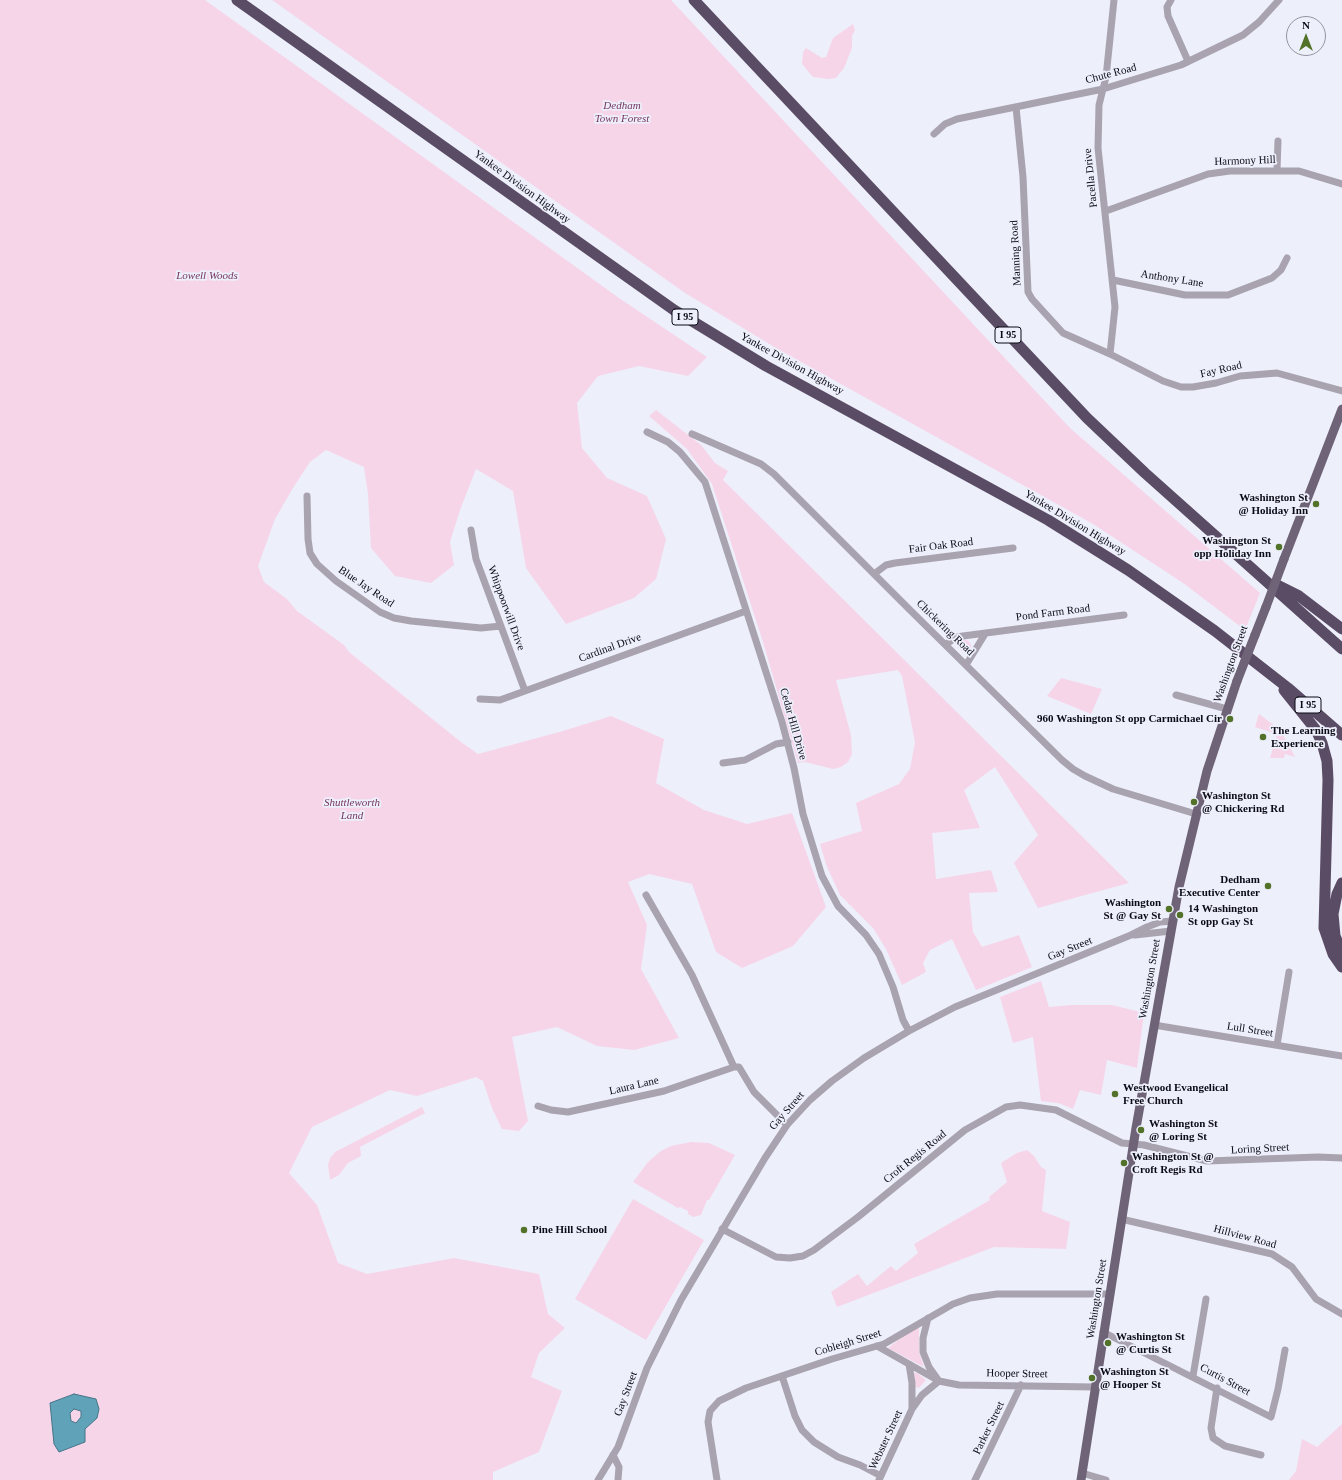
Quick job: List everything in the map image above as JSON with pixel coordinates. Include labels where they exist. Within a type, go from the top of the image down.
[{"type":"highway","name":"Yankee Division Highway","points":[[237,0],[674,310],[766,366],[1083,541],[1188,611],[1274,677],[1342,735]]},
{"type":"highway","name":"I 95","points":[[694,0],[1078,408],[1145,473],[1342,649]]},
{"type":"highway","points":[[1262,578],[1299,596],[1342,629]]},
{"type":"highway","points":[[1274,677],[1316,730],[1326,755],[1328,780],[1324,928],[1333,954],[1342,967]]},
{"type":"highway","points":[[1342,883],[1337,894],[1333,914],[1335,936],[1342,952]]},
{"type":"main road","name":"Washington Street","points":[[1082,1477],[1133,1144],[1171,931],[1196,814],[1210,761],[1237,681],[1342,409]]},
{"type":"street","name":"Pacella Drive","points":[[1110,354],[1115,306],[1106,211],[1098,148],[1099,104],[1106,77],[1114,0]]},
{"type":"street","points":[[1171,0],[1167,7],[1168,16],[1188,61]]},
{"type":"street","name":"Chute Road","points":[[934,134],[945,124],[956,119],[1103,89],[1170,69],[1243,35],[1259,22],[1279,0]]},
{"type":"street","name":"Manning Road","points":[[1016,107],[1023,177],[1028,292],[1032,299],[1064,333],[1110,354]]},
{"type":"street","points":[[1277,170],[1278,141]]},
{"type":"street","name":"Harmony Hill","points":[[1106,211],[1208,174],[1230,171],[1299,171],[1342,184]]},
{"type":"street","name":"Anthony Lane","points":[[1113,280],[1185,294],[1228,294],[1272,278],[1281,270],[1287,258]]},
{"type":"street","name":"Fay Road","points":[[1110,354],[1163,381],[1181,387],[1208,384],[1246,375],[1278,373],[1342,391]]},
{"type":"street","name":"Cedar Hill Drive","points":[[647,432],[668,442],[680,452],[705,482],[788,742],[803,814],[822,876],[838,906],[866,935],[879,954],[893,987],[903,1020],[909,1031]]},
{"type":"street","name":"Chickering Road","points":[[692,434],[761,464],[774,474],[1062,760],[1085,776],[1126,794],[1196,814]]},
{"type":"street","name":"Blue Jay Road","points":[[307,496],[308,539],[310,553],[317,564],[336,581],[380,612],[394,618],[411,621],[481,628],[500,626]]},
{"type":"street","name":"Whippoorwill Drive","points":[[471,530],[476,559],[525,691]]},
{"type":"street","name":"Fair Oak Road","points":[[874,574],[886,565],[895,563],[1013,548]]},
{"type":"street","name":"Cardinal Drive","points":[[480,699],[500,700],[746,611]]},
{"type":"street","name":"Pond Farm Road","points":[[946,644],[956,637],[1124,615]]},
{"type":"street","points":[[966,665],[985,634]]},
{"type":"street","points":[[1176,695],[1227,709]]},
{"type":"street","points":[[723,763],[739,762],[776,744],[788,742]]},
{"type":"street","points":[[646,895],[692,975],[734,1067],[739,1067],[754,1092],[787,1125]]},
{"type":"street","name":"Gay Street","points":[[598,1480],[618,1447],[647,1368],[664,1332],[722,1229],[765,1158],[787,1125],[810,1100],[832,1081],[864,1058],[909,1031],[980,996],[1160,922],[1173,921]]},
{"type":"street","name":"Gay Street","points":[[1131,935],[1171,931]]},
{"type":"street","points":[[1277,1045],[1289,972]]},
{"type":"street","name":"Lull Street","points":[[1154,1025],[1342,1056]]},
{"type":"street","name":"Laura Lane","points":[[538,1106],[551,1110],[568,1112],[664,1091],[734,1067]]},
{"type":"street","name":"Croft Regis Road","points":[[722,1229],[776,1257],[790,1258],[803,1256],[814,1250],[858,1217],[966,1130],[1006,1107],[1020,1105],[1056,1110],[1071,1116],[1098,1133],[1122,1143],[1133,1144]]},
{"type":"street","name":"Loring Street","points":[[1133,1144],[1207,1161],[1318,1157],[1342,1158]]},
{"type":"street","name":"Hillview Road","points":[[1121,1219],[1272,1254],[1292,1267],[1316,1299],[1341,1312]]},
{"type":"street","name":"Cobleigh Street","points":[[717,1480],[708,1422],[710,1411],[719,1401],[746,1388],[832,1359],[877,1346],[896,1338],[957,1302],[978,1296],[1110,1294]]},
{"type":"street","points":[[1193,1376],[1206,1299]]},
{"type":"street","points":[[928,1318],[923,1338],[923,1352],[929,1367],[938,1381]]},
{"type":"street","name":"Curtis Street","points":[[1103,1332],[1217,1388],[1271,1417],[1277,1395],[1285,1350]]},
{"type":"street","name":"Hooper Street","points":[[877,1346],[938,1381],[952,1384],[1095,1387]]},
{"type":"street","name":"Webster Street","points":[[908,1364],[912,1383],[912,1408]]},
{"type":"street","points":[[782,1376],[795,1416],[802,1430],[814,1442],[838,1457],[860,1465],[880,1478]]},
{"type":"street","name":"Webster Street","points":[[880,1478],[912,1408],[922,1395],[938,1381]]},
{"type":"street","name":"Parker Street","points":[[975,1480],[1021,1385]]},
{"type":"street","points":[[1217,1388],[1211,1428],[1213,1438],[1225,1446],[1261,1455]]},
{"type":"street","points":[[613,1455],[619,1467],[618,1480]]},
{"type":"street","points":[[1082,1477],[1106,1480]]},
{"type":"green space","points":[[0,0],[205,0],[619,298],[707,357],[688,376],[639,366],[598,376],[577,403],[582,448],[607,478],[647,496],[666,539],[656,579],[634,598],[566,624],[526,568],[513,491],[476,469],[460,510],[450,542],[454,565],[431,583],[395,576],[371,548],[368,494],[364,467],[326,450],[310,462],[293,488],[275,519],[258,566],[264,582],[287,599],[297,611],[344,645],[349,652],[478,754],[563,731],[611,716],[664,739],[656,783],[704,810],[747,824],[792,813],[826,907],[793,946],[742,968],[716,952],[692,884],[649,874],[628,882],[647,925],[641,969],[679,1038],[634,1050],[597,1046],[557,1027],[512,1037],[528,1121],[519,1131],[502,1129],[492,1108],[483,1081],[476,1077],[417,1096],[390,1090],[312,1127],[289,1173],[317,1205],[338,1263],[367,1274],[454,1258],[539,1274],[548,1314],[565,1328],[539,1353],[531,1377],[562,1391],[539,1452],[493,1472],[493,1480],[0,1480]]},
{"type":"green space","name":"Dedham Town Forest","points":[[272,0],[671,0],[1070,428],[1260,593],[1245,630],[1183,583],[1093,524],[776,348],[685,293]]},
{"type":"green space","points":[[853,24],[855,30],[852,36],[852,48],[844,68],[836,78],[829,79],[813,77],[802,64],[803,52],[806,48],[822,58],[826,57],[833,38]]},
{"type":"green space","points":[[656,410],[701,445],[715,463],[728,471],[723,480],[1129,883],[1038,908],[1014,863],[1038,835],[995,767],[964,790],[980,828],[932,833],[936,879],[991,870],[998,892],[969,893],[973,932],[982,947],[1019,935],[1032,967],[976,990],[952,939],[930,950],[923,963],[926,972],[902,985],[886,949],[873,928],[840,895],[827,867],[820,844],[862,831],[856,803],[899,784],[910,769],[915,742],[902,676],[898,670],[836,680],[851,735],[852,754],[848,762],[841,767],[833,769],[805,762],[798,763],[763,642],[712,484],[687,449],[649,416]]},
{"type":"green space","points":[[963,640],[967,640],[971,646],[967,652],[963,652],[959,648],[959,644]]},
{"type":"green space","points":[[1061,678],[1102,689],[1091,714],[1047,696]]},
{"type":"green space","points":[[1259,714],[1275,726],[1278,730],[1277,733],[1279,732],[1283,735],[1295,757],[1285,754],[1284,758],[1270,758],[1277,734],[1255,727]]},
{"type":"green space","points":[[1041,981],[1049,1007],[1072,1005],[1112,1005],[1144,1013],[1137,1068],[1107,1060],[1101,1095],[1080,1090],[1073,1109],[1058,1103],[1041,1101],[1033,1037],[1013,1043],[1000,997]]},
{"type":"green space","points":[[422,1107],[425,1113],[360,1147],[361,1156],[348,1163],[339,1175],[330,1180],[328,1165],[330,1158],[335,1152]]},
{"type":"green space","points":[[691,1142],[709,1143],[735,1155],[709,1200],[707,1200],[701,1215],[693,1217],[688,1214],[688,1211],[680,1207],[678,1208],[633,1182],[648,1162],[661,1151],[671,1146]]},
{"type":"green space","points":[[1027,1150],[1034,1156],[1041,1167],[1046,1170],[1042,1211],[1070,1222],[1066,1249],[994,1247],[837,1307],[831,1292],[858,1274],[867,1286],[891,1266],[896,1271],[918,1253],[914,1244],[990,1200],[989,1197],[1007,1182],[1001,1163],[1017,1153]]},
{"type":"green space","points":[[633,1199],[704,1240],[646,1340],[575,1299]]},
{"type":"green space","points":[[919,1327],[919,1352],[924,1367],[888,1348],[905,1335]]},
{"type":"green space","points":[[914,1373],[917,1373],[926,1380],[919,1388],[916,1387]]},
{"type":"green space","points":[[1342,1424],[1342,1480],[1289,1480],[1296,1471],[1302,1439],[1317,1447]]},
{"type":"water","points":[[74,1394],[96,1399],[99,1409],[97,1418],[85,1429],[85,1442],[59,1452],[54,1444],[50,1403]],"holes":[[[74,1409],[81,1411],[81,1417],[76,1423],[71,1421],[70,1413]]]},
{"type":"place","name":"Washington St @ Holiday Inn","points":[[1316,504]]},
{"type":"place","name":"Washington St opp Holiday Inn","points":[[1279,547]]},
{"type":"place","name":"960 Washington St opp Carmichael Cir","points":[[1230,719]]},
{"type":"place","name":"The Learning Experience","points":[[1263,737]]},
{"type":"place","name":"Washington St @ Chickering Rd","points":[[1194,802]]},
{"type":"place","name":"Dedham Executive Center","points":[[1268,886]]},
{"type":"place","name":"Washington St @ Gay St","points":[[1169,909]]},
{"type":"place","name":"14 Washington St opp Gay St","points":[[1180,915]]},
{"type":"place","name":"Westwood Evangelical Free Church","points":[[1115,1094]]},
{"type":"place","name":"Washington St @ Loring St","points":[[1141,1130]]},
{"type":"place","name":"Washington St @ Croft Regis Rd","points":[[1124,1163]]},
{"type":"place","name":"Pine Hill School","points":[[524,1230]]},
{"type":"place","name":"Washington St @ Curtis St","points":[[1108,1343]]},
{"type":"place","name":"Washington St @ Hooper St","points":[[1092,1378]]},
{"type":"park label","name":"Lowell Woods","points":[[207,276]]},
{"type":"park label","name":"Shuttleworth Land","points":[[352,809]]}]
